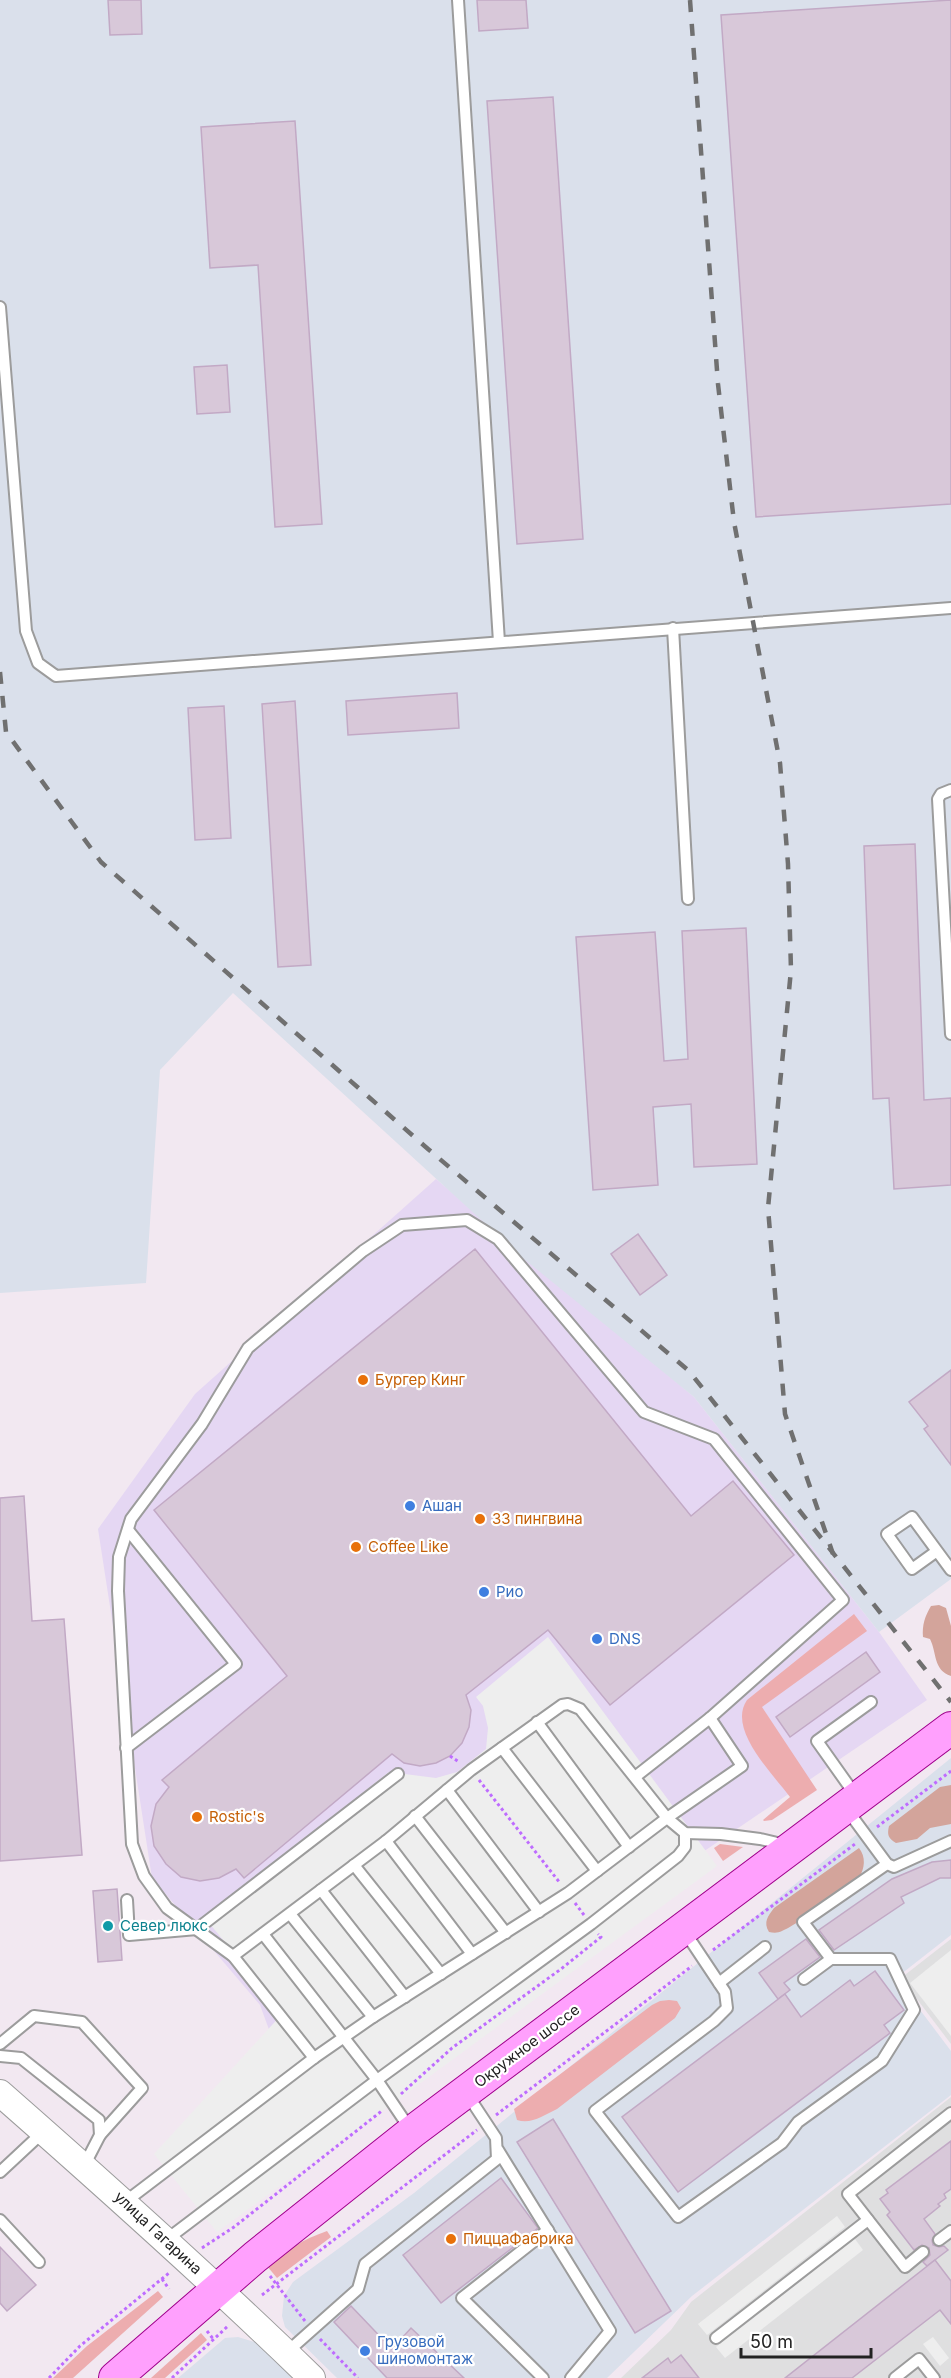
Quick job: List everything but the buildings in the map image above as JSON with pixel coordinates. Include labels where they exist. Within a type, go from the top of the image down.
[{"type":"main road","name":"Окружное шоссе","points":[[115,2378],[218,2288],[412,2132],[951,1728]]},
{"type":"street","name":"улица Гагарина","points":[[0,2093],[125,2202],[312,2378]]},
{"type":"lane","points":[[458,0],[498,642]]},
{"type":"lane","points":[[0,307],[26,631],[38,663],[56,676],[951,608]]},
{"type":"lane","points":[[673,628],[688,899]]},
{"type":"lane","points":[[951,790],[941,794],[938,799],[951,1034]]},
{"type":"lane","points":[[315,2058],[233,1956],[166,1908],[144,1876],[132,1844],[118,1591],[119,1557],[131,1519],[202,1424],[248,1348],[363,1251],[402,1225],[468,1221],[498,1239],[644,1412],[714,1439],[843,1600],[710,1718],[635,1777]]},
{"type":"lane","points":[[937,1551],[912,1569],[887,1534],[912,1517],[951,1570]]},
{"type":"lane","points":[[126,1748],[236,1664],[128,1530]]},
{"type":"lane","points":[[871,1702],[817,1741],[852,1803],[866,1835],[887,1864],[894,1867],[903,1865],[951,1841]]},
{"type":"lane","points":[[233,1956],[386,1840],[471,1770],[562,1705],[575,1705],[580,1708],[667,1818],[685,1833],[721,1834],[760,1839],[794,1847]]},
{"type":"lane","points":[[125,2202],[315,2058],[373,2017],[568,1893],[667,1818],[742,1766],[710,1718]]},
{"type":"lane","points":[[537,1722],[629,1847]]},
{"type":"lane","points":[[502,1748],[597,1871]]},
{"type":"lane","points":[[127,1900],[129,1935],[197,1929],[398,1774]]},
{"type":"lane","points":[[447,1790],[539,1912]]},
{"type":"lane","points":[[415,1816],[506,1933]]},
{"type":"lane","points":[[166,2240],[377,2080],[591,1924],[678,1856],[685,1847],[685,1833]]},
{"type":"lane","points":[[386,1840],[472,1954]]},
{"type":"lane","points":[[831,1959],[803,1922],[887,1864]]},
{"type":"lane","points":[[354,1865],[441,1974]]},
{"type":"lane","points":[[321,1890],[405,1997]]},
{"type":"lane","points":[[290,1914],[373,2017]]},
{"type":"lane","points":[[683,1929],[719,1983],[724,1992],[727,2008],[595,2111],[678,2217],[782,2143],[798,2122],[882,2061],[914,2010],[890,1959],[831,1959],[804,1979]]},
{"type":"lane","points":[[263,1934],[377,2080],[412,2132]]},
{"type":"lane","points":[[719,1983],[765,1947]]},
{"type":"lane","points":[[0,2044],[34,2016],[82,2022],[142,2088],[99,2135],[84,2166]]},
{"type":"lane","points":[[0,2056],[21,2058],[39,2072],[99,2120],[99,2135]]},
{"type":"lane","points":[[286,2353],[358,2289],[365,2264],[497,2159],[496,2138],[466,2091]]},
{"type":"lane","points":[[923,2252],[904,2267],[848,2194],[951,2113]]},
{"type":"lane","points":[[0,2172],[44,2131]]},
{"type":"lane","points":[[498,2150],[610,2331],[571,2378]]},
{"type":"lane","points":[[0,2220],[39,2262]]},
{"type":"lane","points":[[716,2338],[868,2220]]},
{"type":"lane","points":[[543,2378],[462,2298],[548,2230]]},
{"type":"lane","points":[[939,2240],[951,2230]]},
{"type":"lane","points":[[895,2378],[919,2359],[934,2378]]},
{"type":"path","points":[[450,1756],[471,1770],[601,1937]]},
{"type":"path","points":[[262,2295],[951,1771]]},
{"type":"path","points":[[267,2272],[276,2283]]},
{"type":"path","points":[[49,2378],[80,2346],[169,2273]]},
{"type":"path","points":[[162,2279],[169,2289]]},
{"type":"path","points":[[172,2378],[228,2326]]},
{"type":"path","points":[[207,2331],[214,2340]]},
{"type":"shaded area","points":[[0,0],[951,0],[951,1579],[879,1632],[694,1397],[524,1259],[233,993],[160,1070],[146,1283],[0,1293]]},
{"type":"shaded area","points":[[436,1179],[694,1397],[879,1632],[927,1700],[339,2099],[275,2046],[260,2005],[152,1878],[98,1529],[195,1394]]},
{"type":"shaded area","points":[[939,1605],[946,1608],[951,1626],[951,1676],[941,1670],[930,1639],[923,1637],[926,1617],[931,1606]]},
{"type":"shaded area","points":[[854,1614],[867,1631],[762,1707],[817,1790],[772,1820],[764,1821],[790,1797],[763,1763],[747,1737],[742,1712],[747,1700]]},
{"type":"shaded area","points":[[548,1637],[717,1866],[217,2232],[154,2154],[283,2013],[205,1918],[389,1772],[436,1778],[457,1772],[486,1749],[488,1728],[483,1706],[476,1697]]},
{"type":"shaded area","points":[[951,1758],[951,1935],[896,1978],[951,2051],[951,2095],[692,2296],[607,2378],[337,2378],[285,2327],[282,2316],[284,2296],[293,2282],[414,2193]]},
{"type":"shaded area","points":[[951,1785],[951,1824],[930,1828],[917,1839],[896,1843],[891,1840],[888,1834],[889,1826],[940,1787]]},
{"type":"shaded area","points":[[720,1844],[743,1847],[723,1861],[714,1848]]},
{"type":"shaded area","points":[[859,1848],[864,1859],[863,1870],[855,1882],[788,1928],[779,1932],[769,1932],[766,1922],[774,1908]]},
{"type":"shaded area","points":[[951,1939],[951,2044],[901,1978]]},
{"type":"shaded area","points":[[951,1950],[951,2036],[910,1983]]},
{"type":"shaded area","points":[[669,2000],[677,2001],[681,2008],[675,2018],[557,2109],[532,2120],[517,2120],[514,2109],[652,2005]]},
{"type":"shaded area","points":[[951,2097],[951,2378],[621,2378],[671,2330],[691,2302]]},
{"type":"shaded area","points":[[837,2216],[845,2227],[707,2335],[698,2324]]},
{"type":"shaded area","points":[[327,2231],[331,2237],[277,2278],[267,2266],[296,2246]]},
{"type":"shaded area","points":[[855,2239],[863,2250],[725,2358],[716,2347]]},
{"type":"shaded area","points":[[158,2291],[163,2297],[73,2378],[53,2378],[87,2346]]},
{"type":"shaded area","points":[[201,2333],[207,2340],[165,2378],[151,2378]]},
{"type":"shaded area","points":[[238,2337],[258,2343],[294,2378],[178,2378],[225,2338]]},
{"type":"shaded area","points":[[933,2337],[949,2358],[940,2366],[923,2344]]},
{"type":"railway","points":[[690,0],[718,384],[734,522],[780,763],[788,864],[791,970],[768,1208],[785,1414],[833,1554]]},
{"type":"railway","points":[[0,672],[6,732],[101,862],[428,1149],[689,1371],[951,1702]]},
{"type":"place","name":"Бургер Кинг","points":[[363,1380]]},
{"type":"place","name":"Ашан","points":[[410,1506]]},
{"type":"place","name":"33 пингвина","points":[[480,1519]]},
{"type":"place","name":"Coffee Like","points":[[356,1547]]},
{"type":"place","name":"Рио","points":[[484,1592]]},
{"type":"place","name":"DNS","points":[[597,1639]]},
{"type":"place","name":"Rostic's","points":[[197,1817]]},
{"type":"place","name":"Север люкс","points":[[108,1926]]},
{"type":"place","name":"ПиццаФабрика","points":[[451,2239]]},
{"type":"place","name":"Грузовой шиномонтаж","points":[[365,2351]]}]
